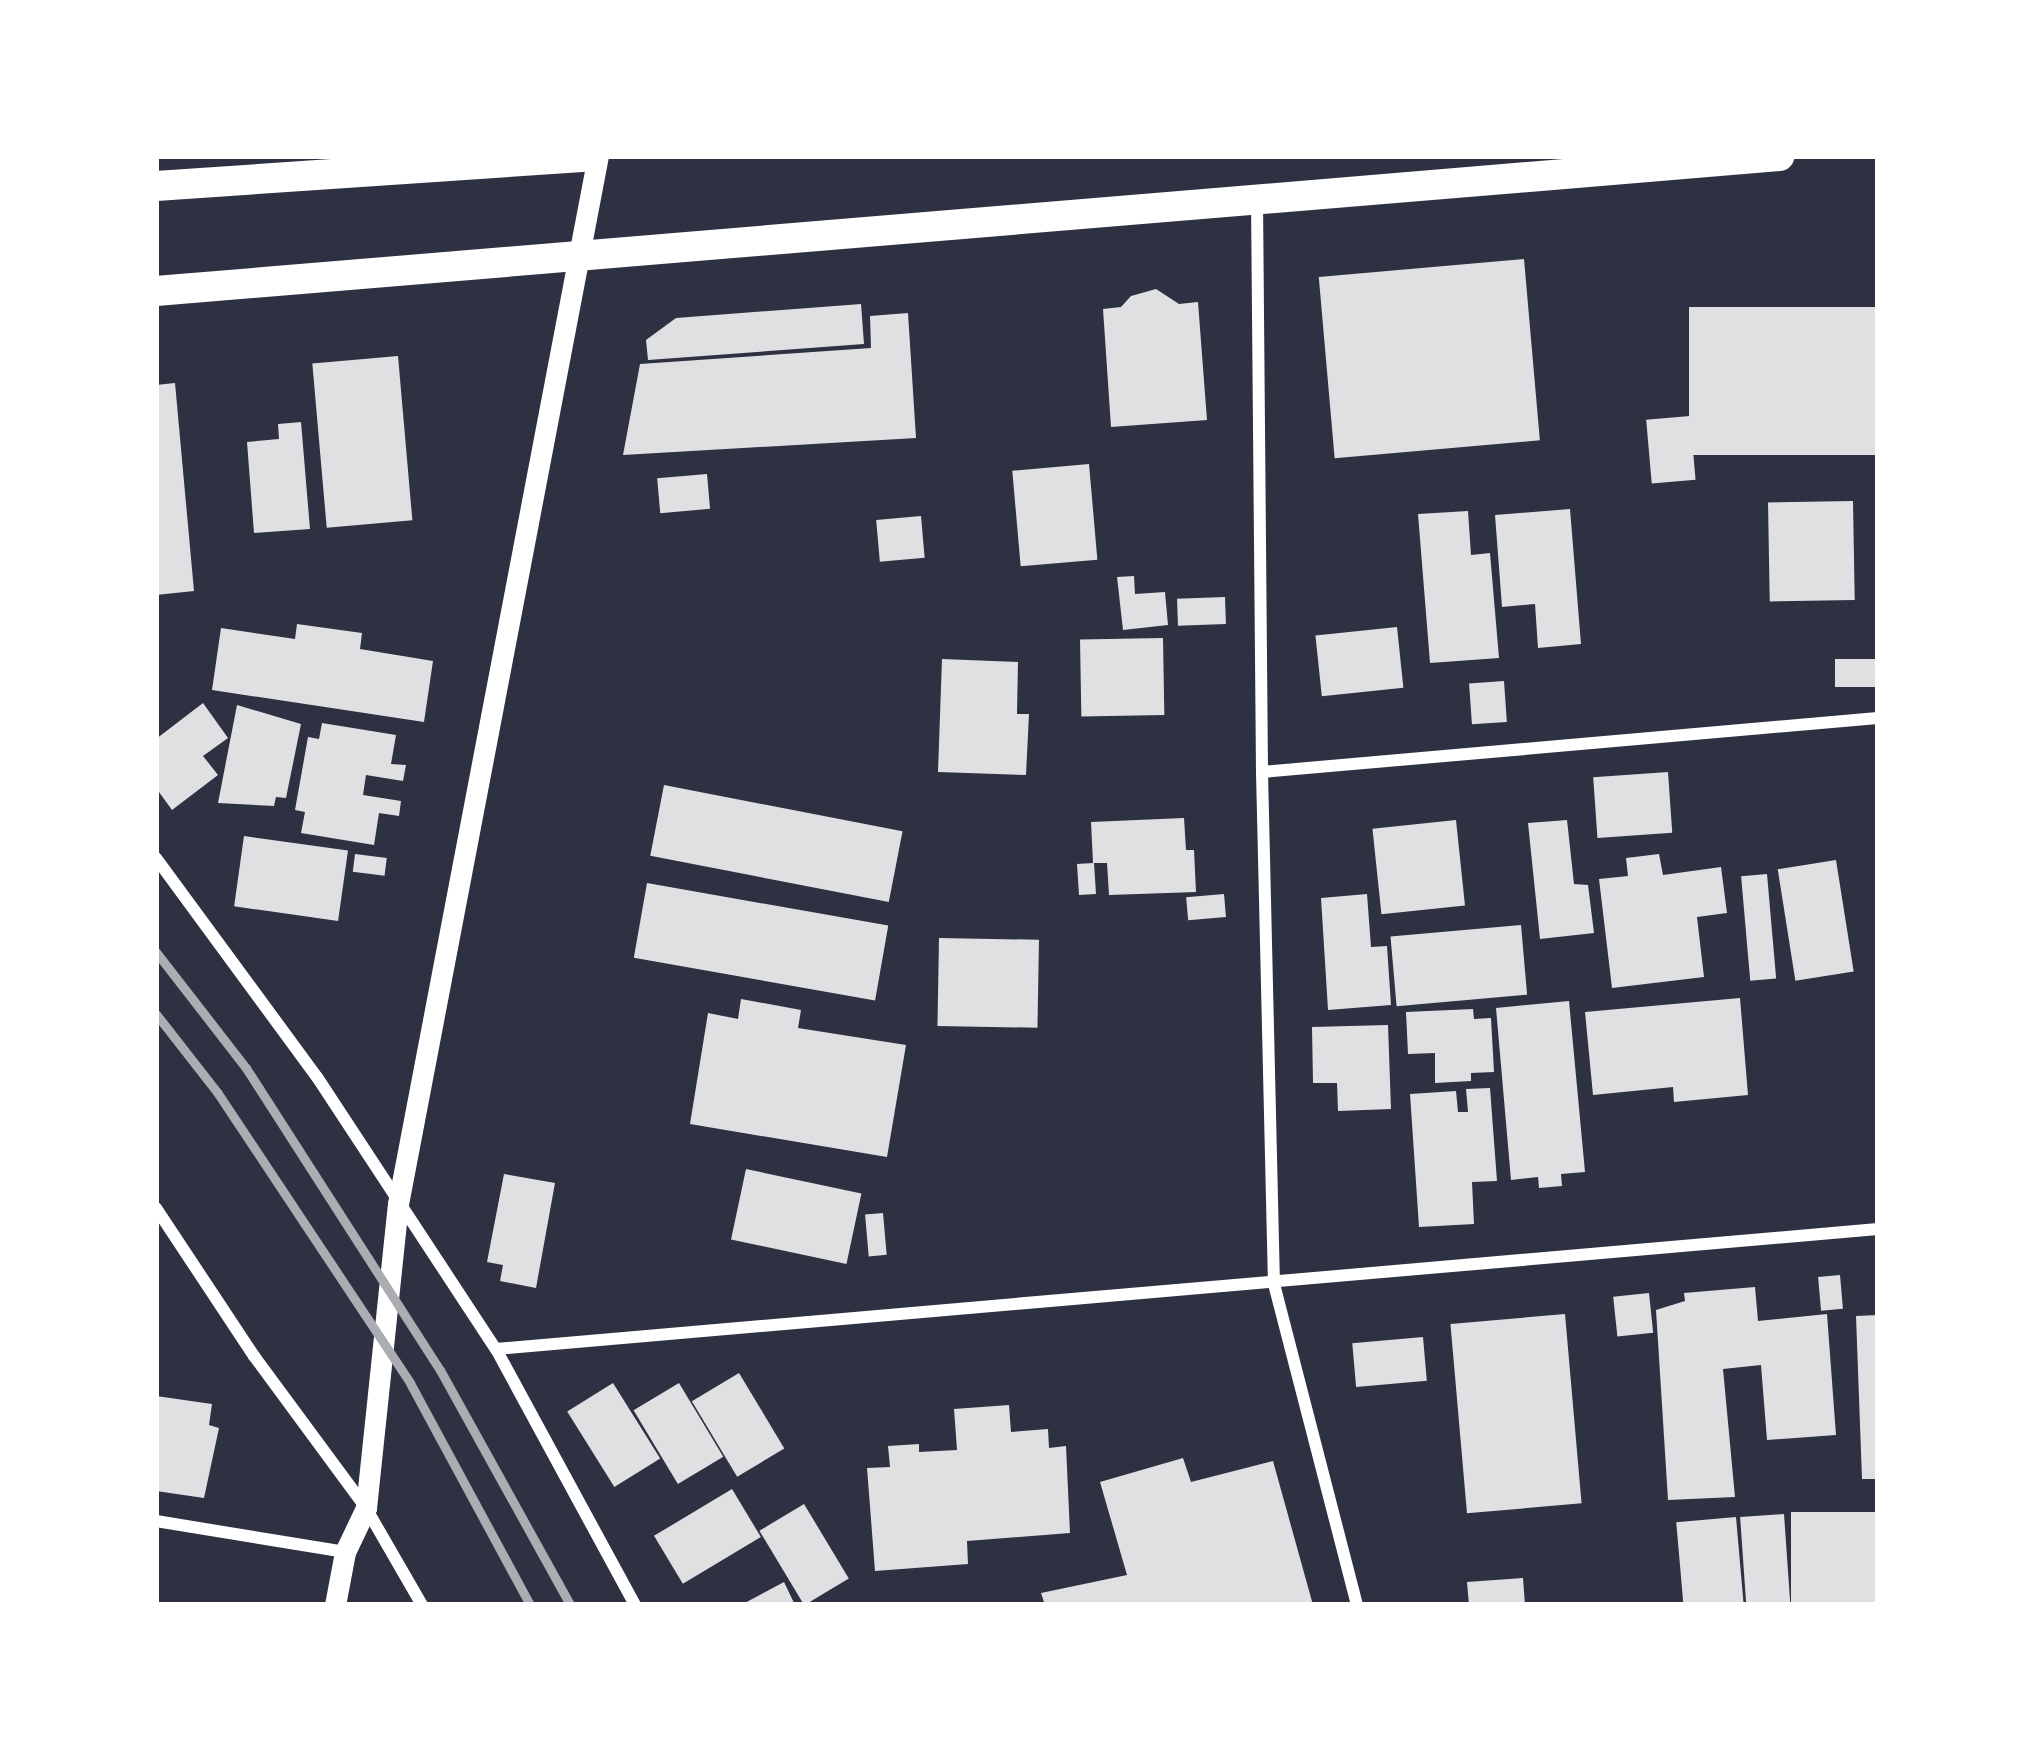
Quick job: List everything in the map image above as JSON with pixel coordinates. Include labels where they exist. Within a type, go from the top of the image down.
[{"type":"main road","points":[[156,186],[595,156]]},
{"type":"main road","points":[[156,291],[581,252],[1779,156]]},
{"type":"street","points":[[335,1605],[345,1552],[366,1508],[398,1204],[581,252],[595,156]]},
{"type":"street","points":[[1257,197],[1262,772],[1274,1284],[1357,1605]]},
{"type":"street","points":[[1262,772],[1878,718]]},
{"type":"street","points":[[156,858],[317,1077],[496,1349],[635,1605]]},
{"type":"street","points":[[156,1208],[254,1357],[366,1508],[422,1605]]},
{"type":"street","points":[[496,1349],[1878,1229]]},
{"type":"street","points":[[156,1521],[345,1552]]},
{"type":"building","points":[[1524,259],[1540,440],[1335,458],[1319,277]]},
{"type":"building","points":[[1156,289],[1179,304],[1198,302],[1207,420],[1111,427],[1103,309],[1121,307],[1131,296]]},
{"type":"building","points":[[861,304],[864,344],[648,360],[646,340],[676,318]]},
{"type":"building","points":[[1689,307],[1878,307],[1878,455],[1689,455]]},
{"type":"building","points":[[908,313],[916,438],[623,455],[640,364],[871,348],[870,316]]},
{"type":"building","points":[[398,356],[412,520],[327,528],[312,363]]},
{"type":"building","points":[[175,383],[194,591],[156,595],[156,385]]},
{"type":"building","points":[[1690,416],[1696,480],[1652,484],[1646,420]]},
{"type":"building","points":[[301,422],[310,529],[254,533],[247,442],[279,439],[278,424]]},
{"type":"building","points":[[1089,464],[1097,560],[1021,566],[1012,471]]},
{"type":"building","points":[[707,474],[710,509],[660,513],[657,478]]},
{"type":"building","points":[[1853,501],[1855,600],[1770,601],[1768,502]]},
{"type":"building","points":[[1570,509],[1581,644],[1538,648],[1535,604],[1502,607],[1495,515]]},
{"type":"building","points":[[1468,511],[1471,555],[1490,553],[1499,658],[1430,663],[1418,514]]},
{"type":"building","points":[[921,516],[925,558],[880,562],[876,520]]},
{"type":"building","points":[[1134,576],[1135,594],[1165,592],[1168,625],[1123,630],[1117,577]]},
{"type":"building","points":[[1225,597],[1226,624],[1178,626],[1177,599]]},
{"type":"building","points":[[297,624],[362,633],[360,649],[433,661],[424,722],[212,690],[221,628],[295,639]]},
{"type":"building","points":[[1397,627],[1403,688],[1322,696],[1315,636]]},
{"type":"building","points":[[1163,638],[1164,715],[1081,716],[1080,639]]},
{"type":"building","points":[[942,659],[1018,662],[1017,714],[1029,714],[1026,775],[938,772]]},
{"type":"building","points":[[1835,659],[1878,659],[1878,687],[1835,687]]},
{"type":"building","points":[[1504,681],[1507,722],[1472,724],[1469,683]]},
{"type":"building","points":[[203,703],[228,738],[203,756],[218,775],[172,810],[156,788],[156,739]]},
{"type":"building","points":[[237,705],[301,724],[286,798],[276,797],[274,806],[218,803]]},
{"type":"building","points":[[322,723],[396,735],[391,764],[406,765],[403,781],[366,775],[363,795],[401,801],[399,816],[379,813],[374,845],[301,833],[305,812],[295,810],[308,737],[319,739]]},
{"type":"building","points":[[1668,772],[1672,833],[1597,838],[1593,777]]},
{"type":"building","points":[[664,785],[903,831],[889,902],[650,856]]},
{"type":"building","points":[[1184,818],[1186,850],[1194,850],[1196,892],[1109,895],[1107,863],[1094,863],[1096,894],[1079,895],[1077,864],[1093,863],[1091,822]]},
{"type":"building","points":[[1456,820],[1465,906],[1381,914],[1372,829]]},
{"type":"building","points":[[1567,820],[1574,884],[1588,885],[1594,933],[1540,939],[1528,823]]},
{"type":"building","points":[[244,836],[348,851],[338,921],[234,906]]},
{"type":"building","points":[[355,854],[387,858],[385,876],[353,872]]},
{"type":"building","points":[[1659,854],[1663,875],[1721,867],[1727,913],[1697,917],[1704,977],[1612,988],[1599,879],[1628,876],[1626,858]]},
{"type":"building","points":[[1836,860],[1854,972],[1795,981],[1778,869]]},
{"type":"building","points":[[1767,874],[1776,979],[1750,981],[1741,876]]},
{"type":"building","points":[[647,883],[888,926],[875,1000],[634,958]]},
{"type":"building","points":[[1224,894],[1226,917],[1188,920],[1186,897]]},
{"type":"building","points":[[1367,894],[1371,947],[1387,946],[1391,1005],[1328,1010],[1321,898]]},
{"type":"building","points":[[1521,925],[1527,995],[1397,1006],[1390,936]]},
{"type":"building","points":[[939,938],[1039,940],[1037,1028],[937,1026]]},
{"type":"building","points":[[1740,998],[1748,1095],[1674,1102],[1673,1087],[1593,1095],[1585,1012]]},
{"type":"building","points":[[741,999],[801,1010],[798,1028],[906,1045],[887,1157],[690,1124],[708,1013],[738,1019]]},
{"type":"building","points":[[1569,1001],[1585,1172],[1561,1174],[1562,1186],[1539,1188],[1538,1177],[1511,1180],[1496,1008]]},
{"type":"building","points":[[1473,1009],[1474,1019],[1491,1018],[1494,1072],[1471,1073],[1471,1081],[1435,1083],[1435,1053],[1408,1054],[1406,1012]]},
{"type":"building","points":[[1388,1025],[1391,1109],[1338,1111],[1337,1083],[1313,1083],[1312,1027]]},
{"type":"building","points":[[1490,1088],[1497,1181],[1472,1182],[1474,1224],[1419,1227],[1410,1094],[1456,1091],[1458,1112],[1468,1112],[1466,1089]]},
{"type":"building","points":[[746,1169],[861,1194],[846,1264],[731,1239]]},
{"type":"building","points":[[504,1174],[555,1183],[536,1288],[500,1281],[503,1265],[487,1262]]},
{"type":"building","points":[[883,1213],[887,1255],[869,1256],[865,1215]]},
{"type":"building","points":[[1840,1275],[1843,1309],[1821,1311],[1818,1277]]},
{"type":"building","points":[[1755,1287],[1758,1321],[1827,1314],[1836,1435],[1767,1440],[1761,1365],[1723,1369],[1735,1497],[1668,1500],[1656,1310],[1685,1301],[1684,1293]]},
{"type":"building","points":[[1649,1293],[1653,1333],[1617,1337],[1613,1297]]},
{"type":"building","points":[[1565,1314],[1582,1503],[1467,1513],[1450,1324]]},
{"type":"building","points":[[1878,1315],[1878,1479],[1862,1479],[1856,1316]]},
{"type":"building","points":[[1423,1337],[1427,1381],[1356,1387],[1352,1343]]},
{"type":"building","points":[[739,1373],[784,1448],[737,1477],[692,1401]]},
{"type":"building","points":[[613,1383],[660,1458],[614,1487],[567,1412]]},
{"type":"building","points":[[679,1383],[723,1457],[678,1484],[634,1410]]},
{"type":"building","points":[[156,1396],[212,1404],[209,1425],[219,1428],[204,1498],[156,1491]]},
{"type":"building","points":[[1009,1405],[1011,1432],[1048,1429],[1049,1448],[1066,1446],[1070,1533],[967,1541],[968,1564],[875,1571],[867,1468],[890,1467],[888,1446],[919,1444],[919,1452],[957,1450],[954,1409]]},
{"type":"building","points":[[1183,1458],[1191,1482],[1273,1461],[1313,1605],[1045,1605],[1041,1593],[1127,1575],[1100,1482]]},
{"type":"building","points":[[732,1489],[761,1537],[683,1584],[654,1536]]},
{"type":"building","points":[[804,1504],[849,1579],[804,1605],[759,1531]]},
{"type":"building","points":[[1791,1512],[1878,1512],[1878,1605],[1791,1605]]},
{"type":"building","points":[[1784,1514],[1790,1605],[1746,1605],[1740,1517]]},
{"type":"building","points":[[1736,1517],[1744,1605],[1683,1605],[1676,1522]]},
{"type":"building","points":[[1523,1578],[1525,1605],[1469,1605],[1467,1582]]},
{"type":"building","points":[[784,1582],[795,1605],[741,1605]]},
{"type":"railway","points":[[156,952],[246,1068],[440,1370],[570,1605]]},
{"type":"railway","points":[[156,1014],[217,1092],[410,1383],[530,1605]]}]
